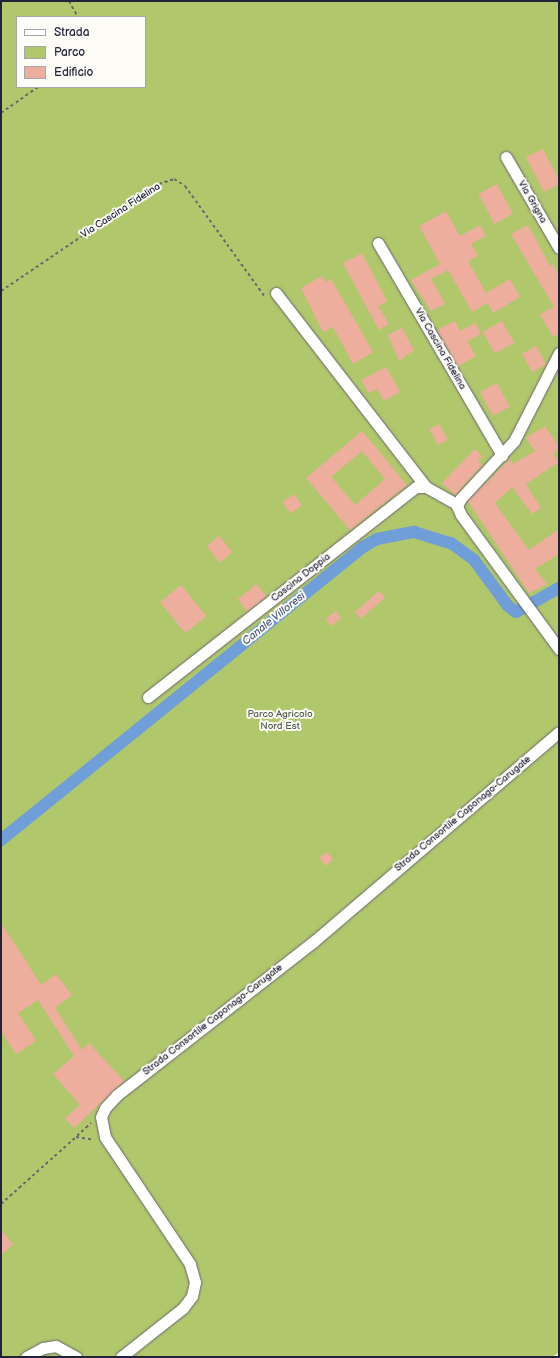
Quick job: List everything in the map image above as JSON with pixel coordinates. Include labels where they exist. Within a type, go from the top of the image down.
[{"type":"street","name":"Via Grigna","points":[[506,157],[559,248]]},
{"type":"street","name":"Via Cascina Fidelina","points":[[378,243],[502,455]]},
{"type":"street","points":[[276,293],[426,487],[458,504],[461,515],[559,649]]},
{"type":"street","points":[[458,504],[514,441],[559,353]]},
{"type":"street","name":"Cascina Doppia","points":[[148,697],[416,487],[426,487]]},
{"type":"street","name":"Strada Consortile Caponago-Carugate","points":[[102,1112],[117,1095],[313,942],[559,732]]},
{"type":"street","points":[[102,1112],[101,1121],[105,1137],[190,1264],[195,1282],[192,1296],[183,1308],[121,1357]]},
{"type":"street","points":[[26,1357],[43,1348],[56,1346],[76,1357]]},
{"type":"path","points":[[69,1],[77,16]]},
{"type":"path","points":[[1,113],[37,88]]},
{"type":"path","name":"Via Cascina Fidelina","points":[[1,291],[159,184],[174,179],[185,186],[268,301]]},
{"type":"path","points":[[1,1204],[102,1112]]},
{"type":"path","points":[[76,1137],[96,1141]]},
{"type":"green space","name":"Parco Agricolo Nord Est","points":[[1,1],[559,1],[559,1352],[552,1357],[1,1357]]},
{"type":"building","points":[[543,149],[559,180],[559,184],[544,192],[526,157]]},
{"type":"building","points":[[497,184],[513,214],[494,224],[478,194]]},
{"type":"building","points":[[446,211],[460,236],[480,225],[486,236],[471,244],[478,256],[468,261],[486,293],[510,279],[520,297],[493,313],[488,303],[472,312],[448,270],[431,279],[445,304],[431,311],[411,280],[440,264],[419,226]]},
{"type":"building","points":[[528,225],[550,266],[553,264],[559,276],[559,333],[553,337],[540,314],[554,307],[511,234]]},
{"type":"building","points":[[362,253],[387,301],[378,306],[389,324],[379,330],[343,263]]},
{"type":"building","points":[[322,276],[326,282],[331,279],[373,352],[353,364],[333,327],[323,332],[301,288]]},
{"type":"building","points":[[455,321],[460,331],[475,323],[481,334],[467,341],[476,356],[458,366],[437,330]]},
{"type":"building","points":[[502,321],[514,343],[495,354],[483,332]]},
{"type":"building","points":[[402,328],[414,350],[399,361],[388,335]]},
{"type":"building","points":[[536,346],[546,364],[532,372],[522,354]]},
{"type":"building","points":[[386,367],[400,392],[384,401],[377,389],[369,393],[361,380]]},
{"type":"building","points":[[497,383],[510,407],[493,416],[480,392]]},
{"type":"building","points":[[439,424],[448,440],[438,445],[429,429]]},
{"type":"building","points":[[545,426],[559,447],[553,454],[559,462],[526,484],[541,508],[532,514],[512,487],[495,503],[529,550],[559,529],[559,554],[535,569],[547,584],[529,593],[468,501],[510,459],[513,464],[535,451],[526,438]]},
{"type":"building","points":[[362,431],[407,485],[350,530],[306,478]],"holes":[[[362,451],[385,479],[355,505],[331,477]]]},
{"type":"building","points":[[475,449],[483,457],[478,461],[482,465],[455,495],[442,483]]},
{"type":"building","points":[[294,494],[302,506],[290,513],[282,502]]},
{"type":"building","points":[[219,536],[232,552],[220,562],[207,546]]},
{"type":"building","points":[[256,584],[266,596],[248,612],[238,599]]},
{"type":"building","points":[[181,585],[206,616],[185,633],[160,602]]},
{"type":"building","points":[[379,591],[385,598],[361,619],[355,612]]},
{"type":"building","points":[[336,611],[341,618],[331,626],[325,619]]},
{"type":"building","points":[[327,852],[333,859],[326,866],[319,858]]},
{"type":"building","points":[[1,923],[41,985],[56,974],[72,995],[55,1008],[82,1050],[89,1043],[124,1081],[74,1128],[65,1118],[80,1105],[53,1074],[74,1056],[38,1000],[18,1013],[36,1041],[16,1054],[1,1031]]},
{"type":"building","points":[[1,1230],[13,1244],[1,1255]]},
{"type":"waterway","name":"Canale Villoresi","points":[[1,840],[363,547],[377,539],[414,532],[451,543],[474,560],[508,606],[516,612],[559,588]]}]
